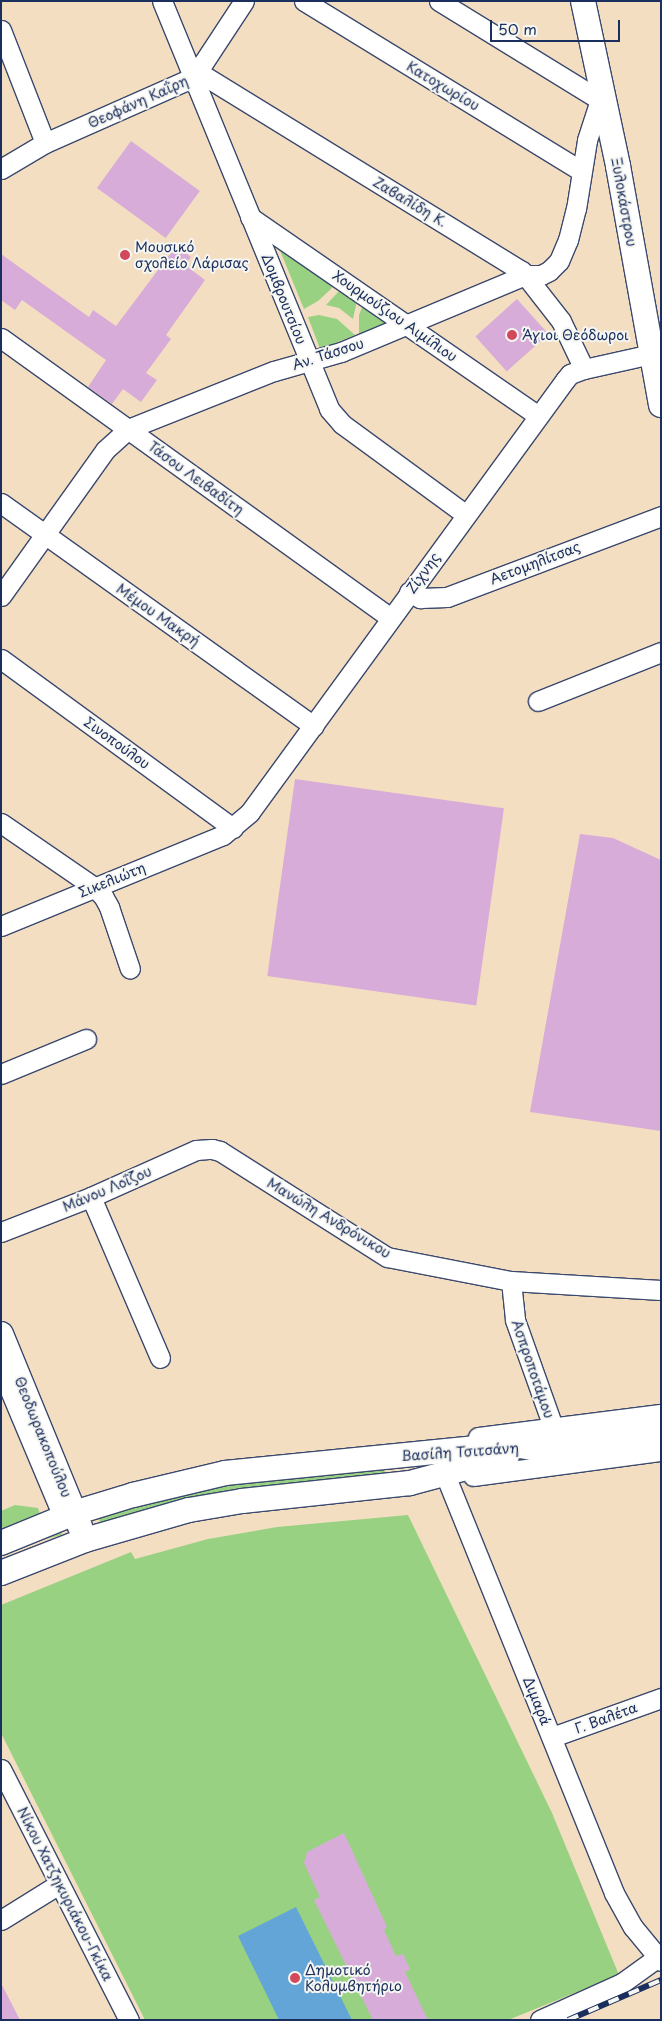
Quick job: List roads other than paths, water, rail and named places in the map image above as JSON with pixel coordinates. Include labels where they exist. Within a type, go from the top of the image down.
[{"type":"street","name":"Δομβρουτσίου","points":[[162,1],[196,75],[250,217],[329,409],[337,419],[465,514]]},
{"type":"street","name":"Θεοφάνη Καΐρη","points":[[1,169],[45,143],[196,75],[244,1]]},
{"type":"street","name":"Κατοχωρίου","points":[[304,1],[581,171]]},
{"type":"street","points":[[439,1],[602,99]]},
{"type":"street","name":"Ξυλοκάστρου","points":[[583,1],[661,404]]},
{"type":"street","points":[[1,30],[45,143]]},
{"type":"street","name":"Ζαβαλίδη Κ.","points":[[196,75],[525,275],[561,321],[584,369]]},
{"type":"street","name":"Αν. Τάσσου","points":[[1,596],[104,450],[128,429],[274,371],[341,352],[525,275],[545,274],[561,256],[572,226],[587,140],[602,99]]},
{"type":"street","name":"Χουρμούζιου Αιμίλιου","points":[[250,217],[538,416]]},
{"type":"street","name":"Τάσου Λειβαδίτη","points":[[1,338],[390,618]]},
{"type":"street","name":"Ζίχνης","points":[[228,831],[250,812],[314,726],[408,592],[564,380],[570,374],[584,369],[651,354]]},
{"type":"street","name":"Μέμου Μακρή","points":[[1,503],[314,726]]},
{"type":"street","name":"Αετομηλίτσας","points":[[408,592],[420,598],[447,597],[661,516]]},
{"type":"street","points":[[538,701],[661,652]]},
{"type":"street","name":"Σινοπούλου","points":[[1,659],[228,831]]},
{"type":"street","points":[[1,823],[94,887],[109,907],[130,969]]},
{"type":"street","name":"Σικελιώτη","points":[[1,926],[228,831]]},
{"type":"street","points":[[1,1074],[86,1039]]},
{"type":"street","name":"Μάνου Λοΐζου","points":[[1,1232],[91,1197],[196,1150],[212,1149]]},
{"type":"street","name":"Μανώλη Ανδρόνικου","points":[[212,1149],[220,1151],[387,1257],[511,1281],[661,1290]]},
{"type":"street","points":[[91,1197],[160,1358]]},
{"type":"street","name":"Ασπροποτάμου","points":[[511,1281],[515,1320],[553,1427]]},
{"type":"street","name":"Θεοδωρακοπούλου","points":[[1,1334],[68,1516],[85,1540]]},
{"type":"street","points":[[1,1375],[68,1516]]},
{"type":"street","points":[[445,1468],[472,1438],[661,1414]]},
{"type":"street","name":"Βασίλη Τσιτσάνη","points":[[1,1573],[85,1540],[165,1516],[215,1505],[410,1483],[445,1468],[512,1446],[532,1448],[580,1444],[661,1432]]},
{"type":"street","name":"Βασίλη Τσιτσάνη","points":[[1,1543],[68,1516],[133,1495],[225,1473],[445,1468],[484,1474],[661,1451]]},
{"type":"street","name":"Διμαρά","points":[[445,1468],[614,1893],[633,1927],[659,1959]]},
{"type":"street","name":"Γ. Βαλέτα","points":[[552,1737],[661,1698]]},
{"type":"street","name":"Νίκου Χατζηκυριάκου-Γκίκα","points":[[1,1769],[128,2020]]},
{"type":"street","points":[[1,1920],[60,1884]]},
{"type":"street","points":[[540,2020],[622,1983],[659,1959]]},
{"type":"water","name":"Δημοτικό Κολυμβητήριο","points":[[296,1907],[352,2020],[279,2020],[238,1936]]},
{"type":"railway","points":[[568,2020],[661,1980]]},
{"type":"place","name":"Μουσικό σχολείο Λάρισας","points":[[125,255]]},
{"type":"place","name":"Άγιοι Θεόδωροι","points":[[512,335]]},
{"type":"place","name":"Δημοτικό Κολυμβητήριο","points":[[295,1978]]}]
